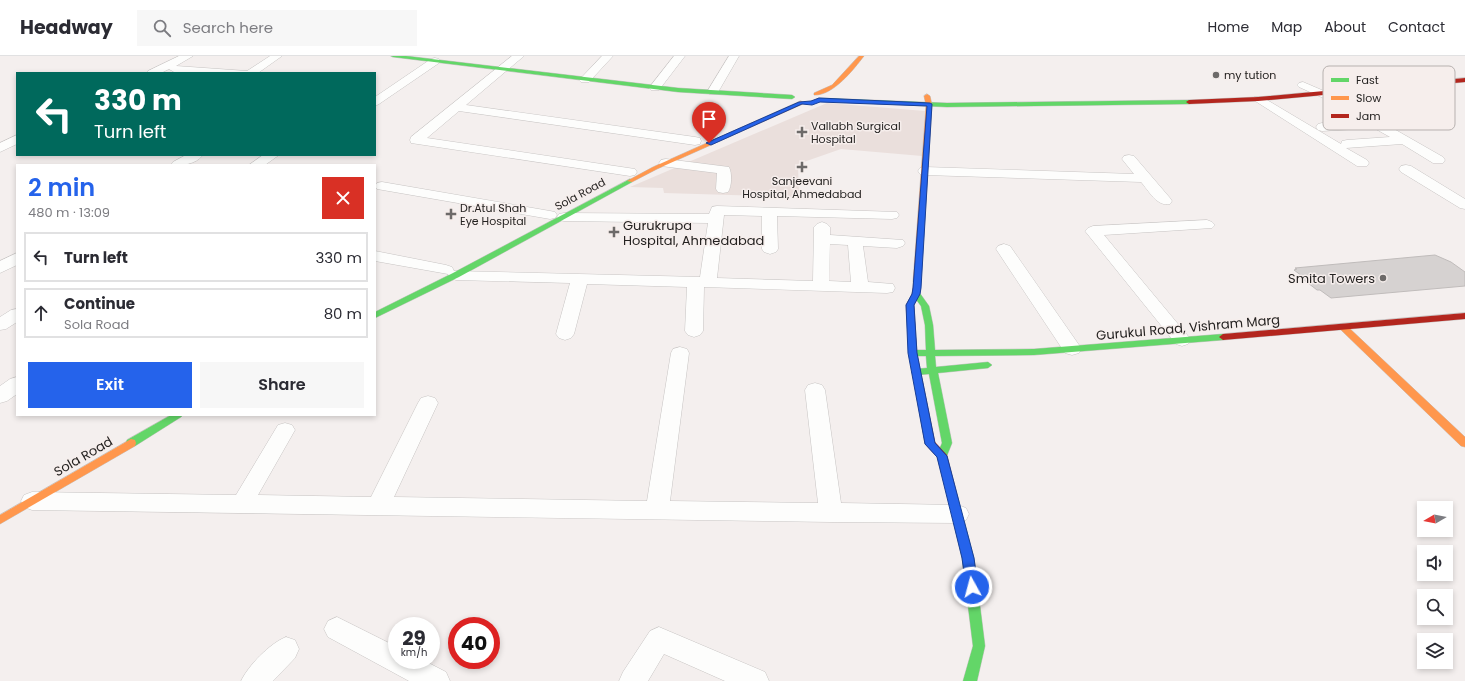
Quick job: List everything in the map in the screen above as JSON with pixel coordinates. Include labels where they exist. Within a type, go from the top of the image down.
[{"type":"street","points":[[154,72],[188,56]]},
{"type":"street","points":[[253,72],[277,56]]},
{"type":"street","points":[[393,56],[655,88],[713,92],[796,100],[812,103],[813,95],[853,56]]},
{"type":"street","points":[[519,56],[416,140],[630,172]]},
{"type":"street","points":[[585,80],[608,56]]},
{"type":"street","points":[[655,88],[680,56]]},
{"type":"street","points":[[713,92],[734,56]]},
{"type":"street","points":[[813,95],[834,86],[862,56]]},
{"type":"street","points":[[378,98],[435,60]]},
{"type":"street","points":[[174,69],[226,72]]},
{"type":"street","points":[[1455,72],[1465,71]]},
{"type":"street","points":[[841,79],[851,84]]},
{"type":"street","points":[[1455,80],[1465,80]]},
{"type":"street","points":[[1300,85],[1323,87]]},
{"type":"street","points":[[796,100],[795,94],[1030,105],[1258,99],[1323,87]]},
{"type":"street","points":[[813,95],[887,94],[928,100],[1168,93]]},
{"type":"street","points":[[1258,99],[1362,163]]},
{"type":"street","name":"Sola Road","points":[[376,314],[451,272],[557,216],[658,157],[760,113],[796,100]]},
{"type":"street","name":"Sola Road","points":[[376,305],[451,272],[557,216],[796,100]]},
{"type":"street","points":[[928,100],[925,172],[916,294],[910,305],[913,353],[930,444],[942,456],[968,558],[979,646],[970,681]]},
{"type":"street","points":[[455,108],[695,141]]},
{"type":"street","points":[[1388,130],[1438,160]]},
{"type":"street","points":[[0,138],[16,139]]},
{"type":"street","points":[[0,148],[16,140]]},
{"type":"street","points":[[1346,144],[1405,140]]},
{"type":"street","points":[[180,164],[194,156]]},
{"type":"street","points":[[258,164],[270,156]]},
{"type":"street","points":[[1129,159],[1165,201]]},
{"type":"street","points":[[666,163],[724,170],[723,189]]},
{"type":"street","points":[[1406,169],[1465,205]]},
{"type":"street","points":[[925,172],[1145,178]]},
{"type":"street","points":[[382,186],[557,216],[715,219]]},
{"type":"street","points":[[694,331],[717,210],[892,215]]},
{"type":"street","points":[[768,211],[770,249]]},
{"type":"street","points":[[821,286],[822,213]]},
{"type":"street","points":[[1182,340],[1093,231],[1207,225]]},
{"type":"street","points":[[822,239],[897,243]]},
{"type":"street","points":[[855,241],[860,287]]},
{"type":"street","points":[[1004,249],[1072,349]]},
{"type":"street","points":[[376,256],[451,272],[580,279],[887,288]]},
{"type":"street","points":[[0,268],[16,259]]},
{"type":"street","points":[[564,334],[580,279]]},
{"type":"street","points":[[916,294],[925,306],[932,371],[947,443],[942,456]]},
{"type":"street","points":[[0,325],[16,315]]},
{"type":"street","name":"Gurukul Road, Vishram Marg","points":[[913,353],[1034,352],[1465,316]]},
{"type":"street","name":"Gurukul Road, Vishram Marg","points":[[1030,361],[1465,323]]},
{"type":"street","points":[[1342,327],[1465,443]]},
{"type":"street","points":[[657,510],[680,353]]},
{"type":"street","points":[[916,372],[994,365]]},
{"type":"street","points":[[0,396],[16,385]]},
{"type":"street","points":[[815,390],[831,512]]},
{"type":"street","points":[[378,506],[428,403]]},
{"type":"street","name":"Sola Road","points":[[0,520],[176,416]]},
{"type":"street","points":[[242,504],[285,430]]},
{"type":"street","points":[[32,501],[958,514]]},
{"type":"street","points":[[337,629],[436,681]]},
{"type":"street","points":[[634,681],[659,638],[755,681]]},
{"type":"street","points":[[255,681],[286,649]]},
{"type":"shaded area","points":[[827,103],[925,111],[922,156],[841,149],[798,164],[799,197],[664,193],[663,188],[630,187]]},
{"type":"building","name":"Smita Towers","points":[[1435,255],[1451,262],[1465,272],[1465,286],[1331,298],[1320,290],[1317,290],[1299,276],[1302,276],[1294,270],[1297,269],[1295,268]]},
{"type":"traffic: fast","points":[[393,56],[678,90],[792,97]]},
{"type":"traffic: fast","points":[[819,100],[947,105],[1189,102]]},
{"type":"traffic: fast","points":[[376,315],[456,275],[630,181]]},
{"type":"traffic: fast","points":[[916,294],[925,306],[929,325],[931,363],[947,443],[942,455]]},
{"type":"traffic: fast","points":[[913,353],[1034,352],[1223,337]]},
{"type":"traffic: fast","points":[[916,372],[988,365]]},
{"type":"traffic: fast","points":[[131,443],[176,416]]},
{"type":"traffic: fast","points":[[953,498],[968,558],[979,646],[970,681]]},
{"type":"traffic: slow","points":[[816,94],[834,86],[862,56]]},
{"type":"traffic: slow","points":[[917,282],[929,105],[927,96]]},
{"type":"traffic: slow","points":[[630,181],[655,168],[801,103]]},
{"type":"traffic: slow","points":[[1343,327],[1465,443]]},
{"type":"traffic: slow","points":[[0,520],[131,443]]},
{"type":"traffic: jam","points":[[1455,81],[1465,80]]},
{"type":"traffic: jam","points":[[1189,102],[1258,99],[1323,93]]},
{"type":"traffic: jam","points":[[917,282],[916,294],[910,305],[913,353],[930,444],[942,455],[953,498]]},
{"type":"traffic: jam","points":[[1223,337],[1465,316]]},
{"type":"place","name":"my tution","points":[[1216,75]]},
{"type":"place","name":"Vallabh Surgical Hospital","points":[[802,132]]},
{"type":"place","name":"Sanjeevani Hospital, Ahmedabad","points":[[802,167]]},
{"type":"place","name":"Dr.Atul Shah Eye Hospital","points":[[451,214]]},
{"type":"place","name":"Gurukrupa Hospital, Ahmedabad","points":[[614,232]]},
{"type":"place","name":"Smita Towers","points":[[1383,278]]},
{"type":"route","points":[[709,143],[801,103],[812,103],[819,100],[930,104],[917,288],[916,294],[910,305],[913,353],[930,444],[942,456],[958,514],[968,558],[972,587]]}]
